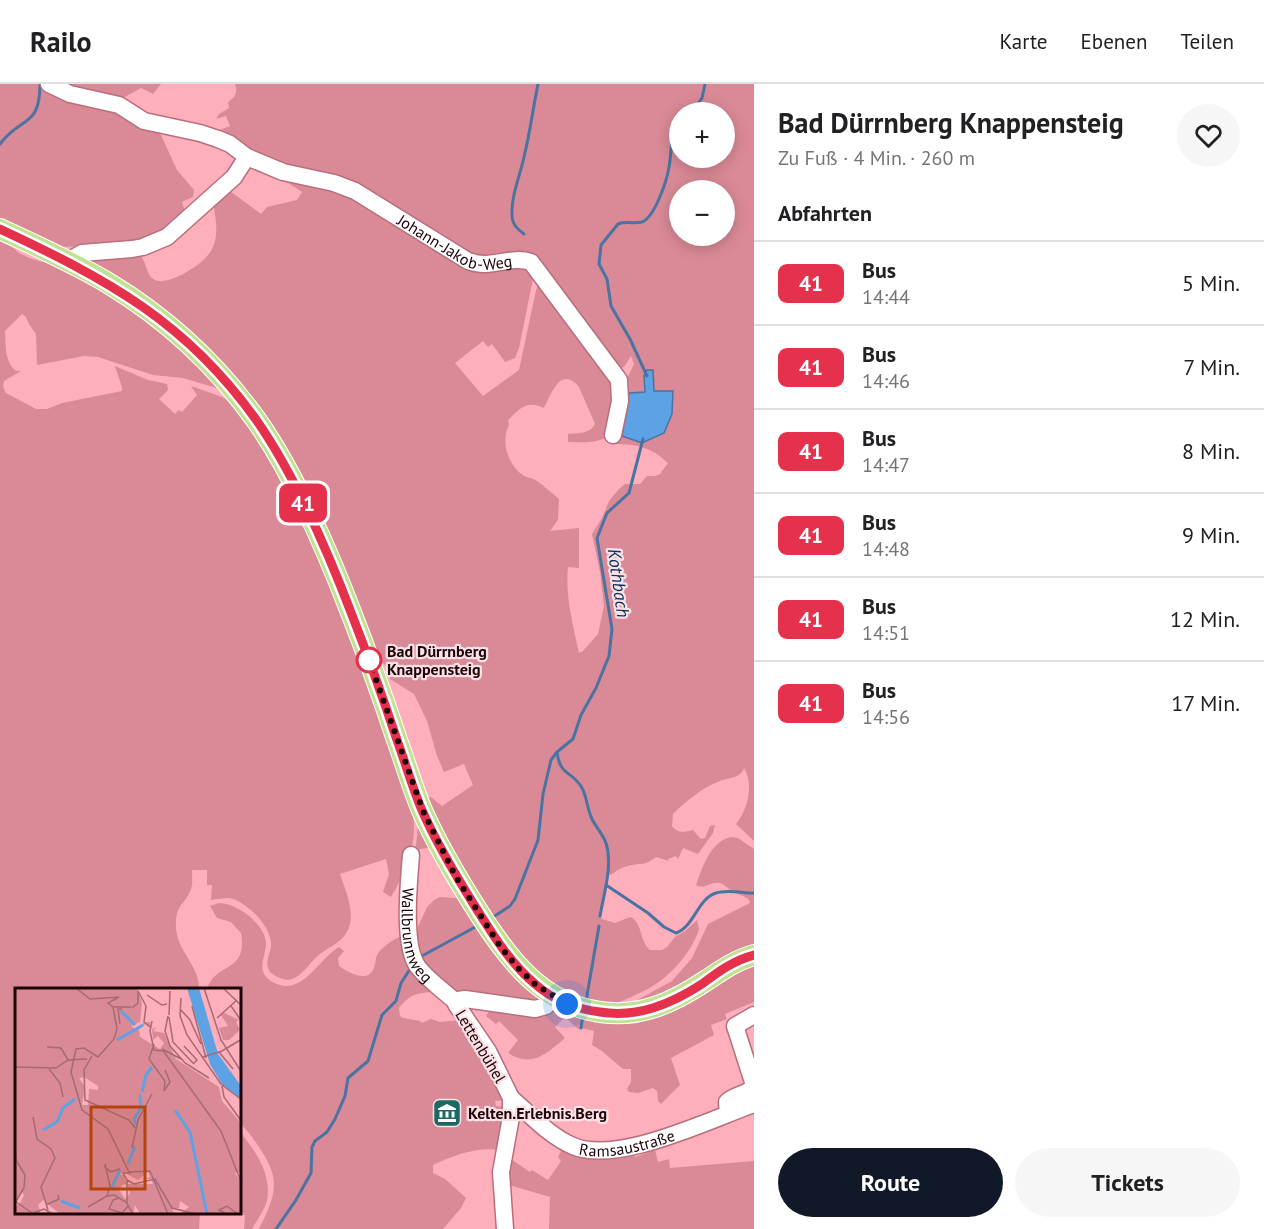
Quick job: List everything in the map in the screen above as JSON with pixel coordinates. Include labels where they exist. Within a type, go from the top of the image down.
[{"type":"main road","points":[[0,229],[71,263],[131,297],[182,337],[235,393],[262,430],[298,493],[351,612],[423,811],[456,877],[500,946],[536,985],[554,997],[580,1009],[626,1014],[650,1010],[669,1003],[729,965],[754,955]]},
{"type":"street","name":"Johann-Jakob-Weg","points":[[49,84],[82,98],[120,105],[144,121],[210,136],[230,144],[247,157],[283,172],[334,183],[355,191],[478,265],[490,266],[515,260],[531,262],[619,380],[620,401],[613,435]]},
{"type":"street","points":[[71,263],[82,253],[143,247],[167,237],[234,177],[247,157]]},
{"type":"street","name":"Wallbrunnweg","points":[[411,855],[408,918],[413,955],[419,969],[456,1002]]},
{"type":"street","name":"Lettenbühel","points":[[505,1229],[501,1172],[511,1117],[511,1098],[488,1052],[457,1008],[456,1002],[465,999],[535,1009],[546,1006],[554,997]]},
{"type":"street","points":[[728,1113],[727,1102],[749,1091],[754,1085],[735,1026],[754,1015]]},
{"type":"street","name":"Ramsaustraße","points":[[511,1098],[560,1139],[572,1146],[598,1152],[669,1135],[754,1104]]},
{"type":"street","points":[[511,1117],[520,1112],[531,1115]]},
{"type":"shaded area","points":[[0,84],[161,84],[153,94],[141,88],[121,99],[156,128],[177,170],[194,190],[193,197],[182,202],[185,211],[164,233],[138,245],[55,247],[0,224]]},
{"type":"shaded area","points":[[235,84],[754,84],[754,841],[736,824],[744,812],[748,797],[749,782],[744,768],[737,776],[720,781],[701,791],[673,814],[674,829],[681,832],[693,830],[701,839],[705,838],[710,826],[715,825],[713,833],[698,854],[683,848],[678,859],[676,856],[668,859],[669,861],[656,857],[645,863],[623,867],[610,875],[608,873],[600,915],[602,919],[615,923],[630,917],[634,919],[650,950],[662,950],[667,947],[675,937],[697,920],[699,929],[684,957],[668,974],[651,987],[623,1001],[595,1006],[564,996],[550,988],[534,973],[506,940],[448,846],[424,799],[431,797],[442,806],[473,785],[464,764],[444,772],[427,721],[414,694],[390,679],[389,670],[372,650],[330,548],[291,466],[267,426],[241,390],[175,323],[90,264],[91,258],[95,256],[137,253],[143,259],[150,276],[158,281],[165,281],[185,273],[210,252],[216,236],[213,203],[230,191],[261,214],[267,207],[297,200],[302,192],[262,166],[286,176],[335,186],[351,193],[477,271],[484,267],[488,261],[465,255],[375,199],[346,184],[263,161],[220,136],[220,130],[230,126],[226,116],[216,119],[219,114],[229,108],[228,102],[236,90]],"holes":[[[536,264],[611,365],[617,369],[624,367],[631,356],[634,364],[625,383],[614,444],[643,448],[656,453],[668,463],[660,474],[647,476],[640,484],[625,484],[619,489],[609,501],[592,534],[604,606],[598,634],[579,653],[570,611],[567,578],[568,567],[579,568],[579,528],[550,531],[558,520],[559,499],[537,481],[524,476],[515,468],[506,444],[508,420],[524,406],[533,405],[544,408],[553,389],[562,380],[567,379],[579,387],[595,424],[587,431],[568,434],[568,442],[598,441],[611,432],[616,417],[617,399],[612,377],[544,285],[537,287],[519,370],[483,396],[455,363],[483,341],[488,347],[492,344],[505,362],[515,358]]]},
{"type":"shaded area","points":[[0,235],[25,256],[74,270],[181,343],[220,389],[183,378],[153,375],[98,357],[84,356],[37,365],[36,334],[22,314],[5,331],[9,362],[16,371],[21,371],[4,381],[3,387],[6,393],[36,409],[47,409],[62,403],[122,391],[115,366],[148,380],[167,384],[168,390],[159,399],[175,414],[179,410],[182,412],[197,395],[191,386],[228,400],[243,414],[293,502],[329,579],[360,659],[410,807],[414,834],[411,853],[391,897],[383,892],[389,874],[386,859],[340,874],[350,905],[349,928],[339,941],[320,954],[302,973],[292,979],[280,978],[269,970],[267,963],[271,946],[270,936],[256,915],[236,900],[229,898],[211,900],[212,885],[207,885],[207,870],[192,870],[191,889],[177,914],[176,928],[180,944],[196,973],[199,988],[15,988],[15,1214],[200,1214],[199,1229],[0,1229]]},
{"type":"shaded area","points":[[420,824],[430,848],[420,849],[415,855],[418,826]]},
{"type":"shaded area","points":[[732,837],[738,838],[754,849],[754,947],[679,990],[628,1005],[672,981],[692,958],[708,924],[750,903],[747,898],[720,883],[702,887],[696,885],[704,863],[713,849],[718,843]]},
{"type":"shaded area","points":[[440,897],[456,898],[463,903],[543,999],[550,1012],[565,1011],[611,1021],[754,960],[754,1002],[725,1014],[727,1019],[711,1025],[714,1035],[671,1058],[680,1085],[661,1104],[658,1101],[657,1091],[653,1088],[638,1093],[629,1092],[627,1089],[631,1082],[631,1069],[623,1069],[592,1045],[594,1031],[578,1029],[565,1017],[555,1027],[565,1038],[558,1044],[545,1054],[532,1059],[517,1057],[508,1053],[518,1040],[499,1021],[496,1024],[486,1016],[491,1008],[452,991],[418,960],[414,938],[417,929],[427,907]]},
{"type":"shaded area","points":[[219,903],[226,904],[242,911],[255,922],[261,929],[266,943],[263,973],[271,981],[282,986],[291,986],[300,982],[339,947],[344,951],[338,958],[339,966],[352,973],[366,976],[373,970],[379,952],[387,944],[400,937],[438,992],[412,996],[399,1008],[400,1016],[422,1023],[431,1019],[440,1022],[461,1020],[507,1100],[495,1101],[496,1106],[505,1107],[500,1150],[466,1153],[433,1165],[433,1173],[445,1179],[466,1198],[461,1208],[443,1229],[259,1229],[271,1202],[274,1182],[268,1162],[242,1124],[242,988],[207,988],[211,980],[236,961],[240,955],[241,933],[231,922],[217,918],[210,906]]},
{"type":"shaded area","points":[[242,1135],[261,1163],[268,1190],[266,1204],[252,1229],[244,1229],[245,1216],[242,1212]]},
{"type":"shaded area","points":[[559,1143],[633,1149],[635,1157],[655,1150],[658,1162],[669,1159],[670,1168],[754,1161],[754,1229],[549,1229],[550,1197],[509,1185],[511,1159],[530,1172],[532,1170],[548,1180],[561,1161],[558,1157],[561,1151],[556,1147]]},
{"type":"water","points":[[647,370],[653,370],[654,391],[673,391],[672,414],[664,433],[642,443],[622,436],[629,393],[645,392],[644,376]]},
{"type":"waterway","points":[[0,144],[33,115],[37,108],[40,84]]},
{"type":"waterway","name":"Kothbach","points":[[524,234],[514,224],[512,208],[538,84]]},
{"type":"waterway","name":"Kothbach","points":[[699,102],[705,84]]},
{"type":"waterway","name":"Kothbach","points":[[647,376],[630,339],[611,306],[607,279],[599,264],[601,245],[618,224],[642,222],[647,219],[656,206],[669,167]]},
{"type":"waterway","name":"Kothbach","points":[[490,919],[510,906],[515,899],[538,840],[543,794],[551,760],[573,739],[581,715],[596,688],[609,656],[612,629],[597,538],[607,513],[629,493],[643,439]]},
{"type":"waterway","points":[[557,752],[561,766],[582,788],[592,819],[606,843],[609,860],[600,916]]},
{"type":"waterway","points":[[606,885],[648,913],[664,927],[676,933],[688,925],[700,906],[710,896],[725,891],[754,893]]},
{"type":"waterway","name":"Kothbach","points":[[420,957],[479,925]]},
{"type":"waterway","points":[[586,1001],[599,926]]},
{"type":"waterway","name":"Kothbach","points":[[276,1229],[311,1173],[312,1147],[315,1141],[327,1132],[335,1119],[345,1096],[348,1078],[368,1061],[382,1015],[396,1001],[401,983],[412,966]]},
{"type":"waterway","points":[[581,1028],[583,1015]]},
{"type":"bus line","name":"41","points":[[0,229],[105,281],[157,316],[204,358],[258,423],[298,493],[351,612],[423,811],[456,877],[500,946],[517,967],[536,985],[567,1004],[602,1013],[626,1014],[650,1010],[669,1003],[729,965],[754,955]]},
{"type":"place","name":"Bad Dürrnberg Knappensteig","points":[[369,660]]},
{"type":"place","name":"Kelten.Erlebnis.Berg","points":[[447,1113]]},
{"type":"route","points":[[369,660],[415,792],[456,877],[500,946],[517,967],[536,985],[567,1004]]}]
